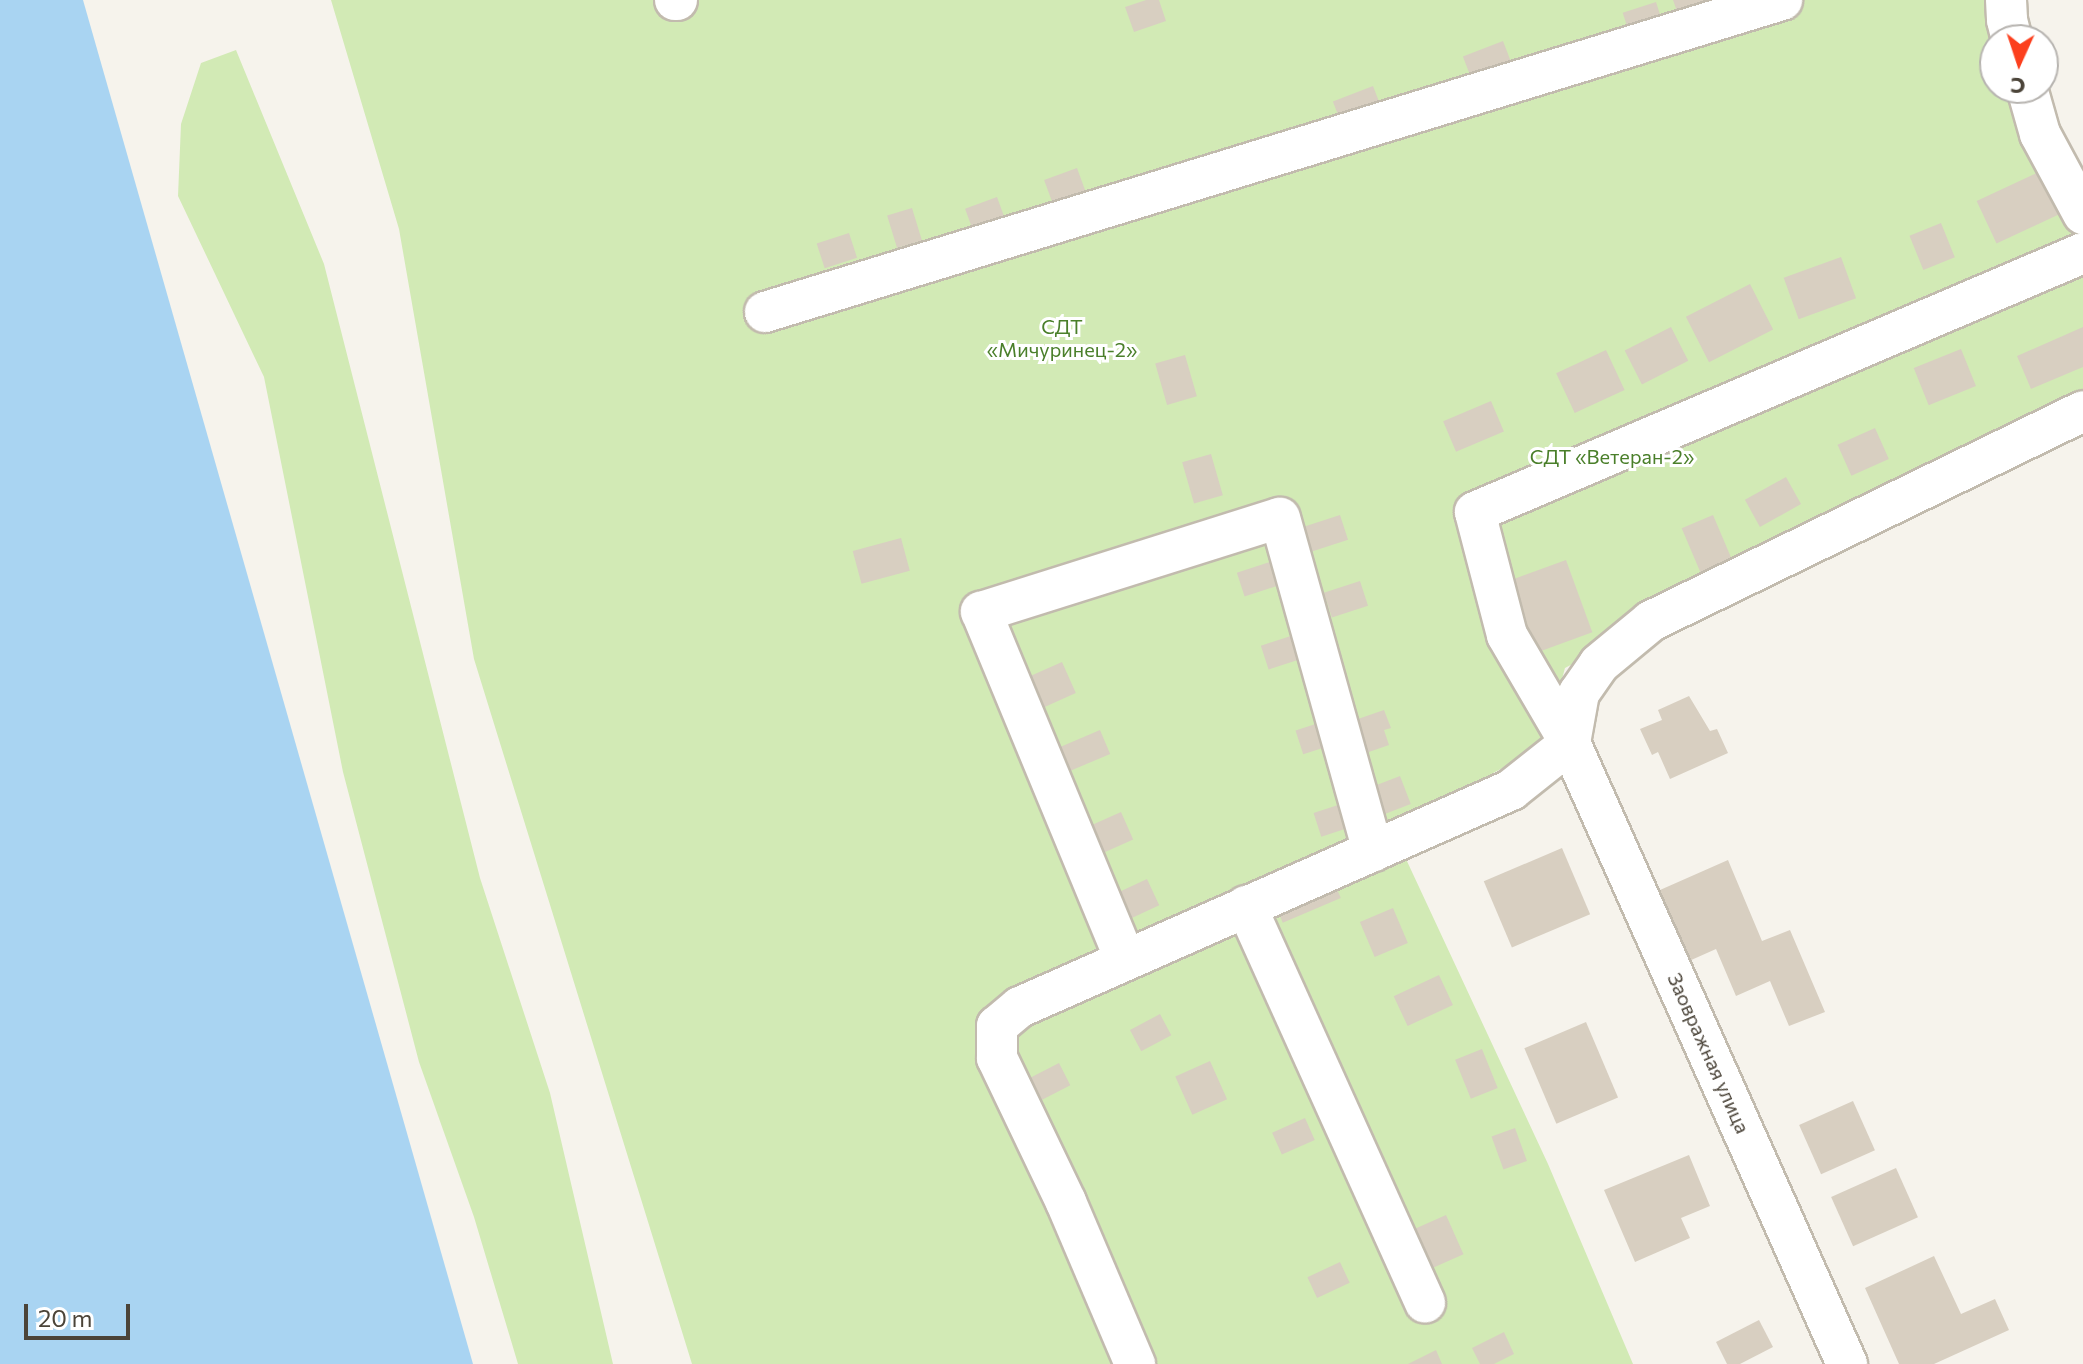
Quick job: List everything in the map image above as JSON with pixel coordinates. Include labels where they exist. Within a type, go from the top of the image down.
[{"type":"street","points":[[765,312],[1782,0]]},
{"type":"street","points":[[2006,0],[2008,24]]},
{"type":"street","points":[[2032,104],[2040,134],[2083,214]]},
{"type":"street","name":"Заовражная улица","points":[[1847,1364],[1570,743],[1507,635],[1475,512],[2083,253]]},
{"type":"street","points":[[1135,1364],[1066,1202],[997,1058],[997,1026],[1020,1007],[1511,790],[1570,743],[1579,693],[1599,664],[1651,621],[2083,411]]},
{"type":"street","points":[[1125,959],[981,612],[1280,518],[1373,851]]},
{"type":"street","points":[[1246,906],[1425,1302]]},
{"type":"green space","points":[[331,0],[1997,0],[1996,24],[1979,24],[1979,104],[2012,104],[2083,241],[2083,394],[1565,668],[1544,745],[1392,829],[1548,1164],[1633,1364],[692,1364],[474,659],[399,229]]},
{"type":"green space","points":[[236,50],[324,264],[480,878],[550,1093],[613,1364],[518,1364],[474,1217],[419,1062],[343,772],[264,377],[178,196],[181,124],[201,63]]},
{"type":"water","points":[[0,0],[83,0],[473,1364],[0,1364]]},
{"type":"building","points":[[1146,0],[1159,0],[1166,21],[1134,32],[1125,7]]},
{"type":"building","points":[[1673,0],[1710,0],[1713,10],[1680,20]]},
{"type":"building","points":[[1656,2],[1664,27],[1631,38],[1623,13]]},
{"type":"building","points":[[1503,41],[1514,70],[1474,85],[1463,56]]},
{"type":"building","points":[[1373,86],[1384,115],[1344,130],[1333,101]]},
{"type":"building","points":[[1077,168],[1086,193],[1053,205],[1044,180]]},
{"type":"building","points":[[2041,171],[2061,214],[1997,244],[1977,201]]},
{"type":"building","points":[[997,197],[1006,222],[974,234],[965,209]]},
{"type":"building","points":[[912,208],[922,241],[897,248],[887,216]]},
{"type":"building","points":[[1941,223],[1955,257],[1923,270],[1909,236]]},
{"type":"building","points":[[849,233],[857,258],[825,268],[817,244]]},
{"type":"building","points":[[1841,257],[1856,298],[1799,319],[1784,278]]},
{"type":"building","points":[[1750,284],[1773,329],[1709,362],[1686,317]]},
{"type":"building","points":[[1671,327],[1688,361],[1642,384],[1625,351]]},
{"type":"building","points":[[2083,327],[2083,367],[2031,389],[2017,356]]},
{"type":"building","points":[[1961,349],[1976,386],[1929,405],[1914,368]]},
{"type":"building","points":[[1606,350],[1625,390],[1575,413],[1556,373]]},
{"type":"building","points":[[1185,355],[1197,396],[1167,405],[1155,364]]},
{"type":"building","points":[[1491,401],[1504,431],[1456,452],[1443,421]]},
{"type":"building","points":[[1875,428],[1889,459],[1851,476],[1838,445]]},
{"type":"building","points":[[1211,454],[1223,495],[1194,504],[1182,462]]},
{"type":"building","points":[[1786,477],[1801,504],[1760,527],[1745,500]]},
{"type":"building","points":[[1340,515],[1348,540],[1312,551],[1304,527]]},
{"type":"building","points":[[1713,515],[1733,561],[1701,574],[1682,528]]},
{"type":"building","points":[[901,538],[910,571],[862,584],[853,551]]},
{"type":"building","points":[[1566,560],[1592,632],[1529,655],[1503,583]]},
{"type":"building","points":[[1273,561],[1281,585],[1245,597],[1237,573]]},
{"type":"building","points":[[1360,581],[1368,606],[1332,617],[1324,593]]},
{"type":"building","points":[[1297,634],[1305,658],[1269,670],[1261,646]]},
{"type":"building","points":[[1062,662],[1076,693],[1030,713],[1016,682]]},
{"type":"building","points":[[1689,696],[1710,731],[1717,729],[1728,753],[1670,779],[1658,752],[1652,755],[1640,729],[1662,720],[1658,710]]},
{"type":"building","points":[[1384,710],[1391,728],[1384,730],[1389,745],[1366,753],[1355,720]]},
{"type":"building","points":[[1325,721],[1333,745],[1303,754],[1296,731]]},
{"type":"building","points":[[1100,730],[1110,754],[1065,773],[1055,749]]},
{"type":"building","points":[[1400,776],[1411,804],[1377,817],[1366,789]]},
{"type":"building","points":[[1344,803],[1352,827],[1321,837],[1314,813]]},
{"type":"building","points":[[1121,812],[1133,839],[1101,854],[1089,826]]},
{"type":"building","points":[[1562,848],[1590,914],[1512,947],[1484,881]]},
{"type":"building","points":[[1728,860],[1762,941],[1790,930],[1825,1012],[1789,1026],[1770,981],[1736,996],[1716,949],[1689,961],[1660,890]]},
{"type":"building","points":[[1331,875],[1341,898],[1283,923],[1273,900]]},
{"type":"building","points":[[1147,879],[1159,905],[1128,920],[1115,894]]},
{"type":"building","points":[[1393,908],[1408,943],[1375,957],[1360,922]]},
{"type":"building","points":[[1439,975],[1453,1005],[1408,1026],[1394,996]]},
{"type":"building","points":[[1160,1014],[1171,1035],[1141,1051],[1130,1030]]},
{"type":"building","points":[[1586,1022],[1618,1097],[1556,1124],[1524,1048]]},
{"type":"building","points":[[1482,1049],[1498,1088],[1471,1099],[1455,1060]]},
{"type":"building","points":[[1210,1061],[1227,1099],[1192,1115],[1175,1076]]},
{"type":"building","points":[[1059,1063],[1070,1085],[1039,1101],[1028,1079]]},
{"type":"building","points":[[1853,1101],[1875,1150],[1821,1174],[1799,1125]]},
{"type":"building","points":[[1305,1118],[1315,1140],[1282,1155],[1272,1133]]},
{"type":"building","points":[[1515,1128],[1527,1161],[1503,1169],[1492,1137]]},
{"type":"building","points":[[1689,1155],[1710,1206],[1681,1218],[1690,1238],[1635,1262],[1604,1190]]},
{"type":"building","points":[[1896,1168],[1918,1217],[1853,1246],[1831,1197]]},
{"type":"building","points":[[1446,1215],[1463,1254],[1430,1269],[1412,1230]]},
{"type":"building","points":[[1934,1256],[1961,1314],[1995,1299],[2009,1330],[1934,1364],[1899,1364],[1865,1288]]},
{"type":"building","points":[[1340,1262],[1350,1283],[1317,1298],[1307,1277]]},
{"type":"building","points":[[1759,1320],[1773,1347],[1740,1364],[1727,1364],[1716,1342]]},
{"type":"building","points":[[1504,1332],[1514,1354],[1494,1364],[1480,1364],[1472,1348]]},
{"type":"building","points":[[1436,1350],[1442,1364],[1408,1364]]},
{"type":"park label","name":"СДТ «Мичуринец-2»","points":[[1062,338]]},
{"type":"park label","name":"СДТ «Ветеран-2»","points":[[1612,456]]}]
